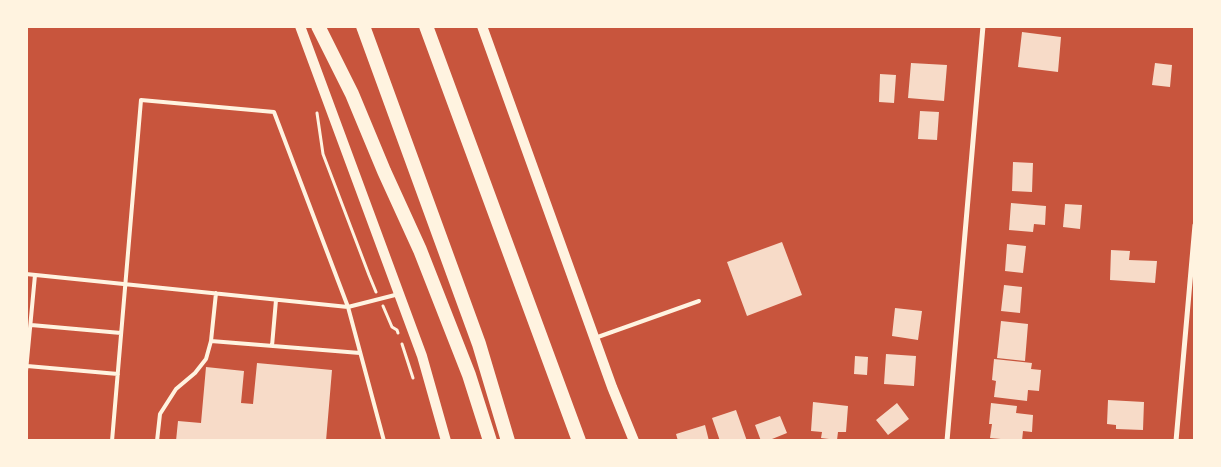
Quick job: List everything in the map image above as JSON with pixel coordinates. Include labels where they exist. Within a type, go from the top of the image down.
[{"type":"highway","points":[[318,26],[352,94],[420,250],[469,375],[490,441]]},
{"type":"highway","points":[[363,26],[479,344],[508,441]]},
{"type":"highway","points":[[426,26],[579,441]]},
{"type":"main road","points":[[300,26],[422,356],[446,441]]},
{"type":"main road","points":[[482,26],[612,387],[634,441]]},
{"type":"street","points":[[947,441],[983,26]]},
{"type":"street","points":[[1176,441],[1195,225]]},
{"type":"lane","points":[[112,441],[141,100],[274,112],[348,307],[384,441]]},
{"type":"lane","points":[[26,274],[348,307],[399,294]]},
{"type":"lane","points":[[26,371],[35,275]]},
{"type":"lane","points":[[157,441],[160,414],[176,389],[195,373],[206,359],[211,341],[216,294]]},
{"type":"lane","points":[[272,346],[276,300]]},
{"type":"lane","points":[[595,338],[700,301]]},
{"type":"lane","points":[[31,325],[121,333]]},
{"type":"lane","points":[[211,341],[360,353]]},
{"type":"lane","points":[[27,366],[118,374]]},
{"type":"path","points":[[317,112],[323,154],[369,275]]},
{"type":"path","points":[[390,322],[392,327],[397,330],[414,382]]},
{"type":"building","points":[[1022,32],[1061,37],[1058,72],[1018,67]]},
{"type":"building","points":[[911,63],[947,65],[944,101],[908,98]]},
{"type":"building","points":[[1155,63],[1172,65],[1170,87],[1152,85]]},
{"type":"building","points":[[880,74],[896,75],[894,103],[879,102]]},
{"type":"building","points":[[920,111],[939,112],[937,140],[918,139]]},
{"type":"building","points":[[1013,162],[1033,163],[1032,192],[1012,191]]},
{"type":"building","points":[[1011,203],[1046,206],[1045,225],[1034,224],[1033,232],[1009,230]]},
{"type":"building","points":[[1065,204],[1082,205],[1080,229],[1063,227]]},
{"type":"building","points":[[782,242],[802,295],[747,316],[727,262]]},
{"type":"building","points":[[1007,244],[1026,246],[1023,273],[1005,271]]},
{"type":"building","points":[[1111,250],[1130,251],[1129,260],[1157,261],[1155,283],[1110,280]]},
{"type":"building","points":[[1004,285],[1022,287],[1020,313],[1001,311]]},
{"type":"building","points":[[895,308],[922,311],[918,340],[892,336]]},
{"type":"building","points":[[1001,321],[1028,324],[1025,361],[997,358]]},
{"type":"building","points":[[886,354],[916,356],[914,386],[884,384]]},
{"type":"building","points":[[855,356],[868,357],[867,375],[854,374]]},
{"type":"building","points":[[994,359],[1032,363],[1031,369],[1041,370],[1039,391],[1028,390],[1027,401],[994,397],[996,381],[992,380]]},
{"type":"building","points":[[257,363],[332,370],[326,441],[176,441],[178,421],[201,423],[206,367],[244,371],[241,403],[253,404]]},
{"type":"building","points":[[1108,400],[1144,402],[1143,430],[1116,429],[1116,425],[1107,424]]},
{"type":"building","points":[[813,402],[848,406],[846,432],[838,432],[837,440],[821,438],[822,432],[811,431]]},
{"type":"building","points":[[897,403],[909,419],[888,435],[876,420]]},
{"type":"building","points":[[991,403],[1017,406],[1016,413],[1033,415],[1032,432],[1023,431],[1022,441],[990,438],[992,424],[989,424]]},
{"type":"building","points":[[736,410],[747,441],[720,441],[712,418]]},
{"type":"building","points":[[780,416],[787,433],[767,441],[761,441],[755,425]]},
{"type":"building","points":[[705,425],[709,441],[678,441],[676,434]]}]
